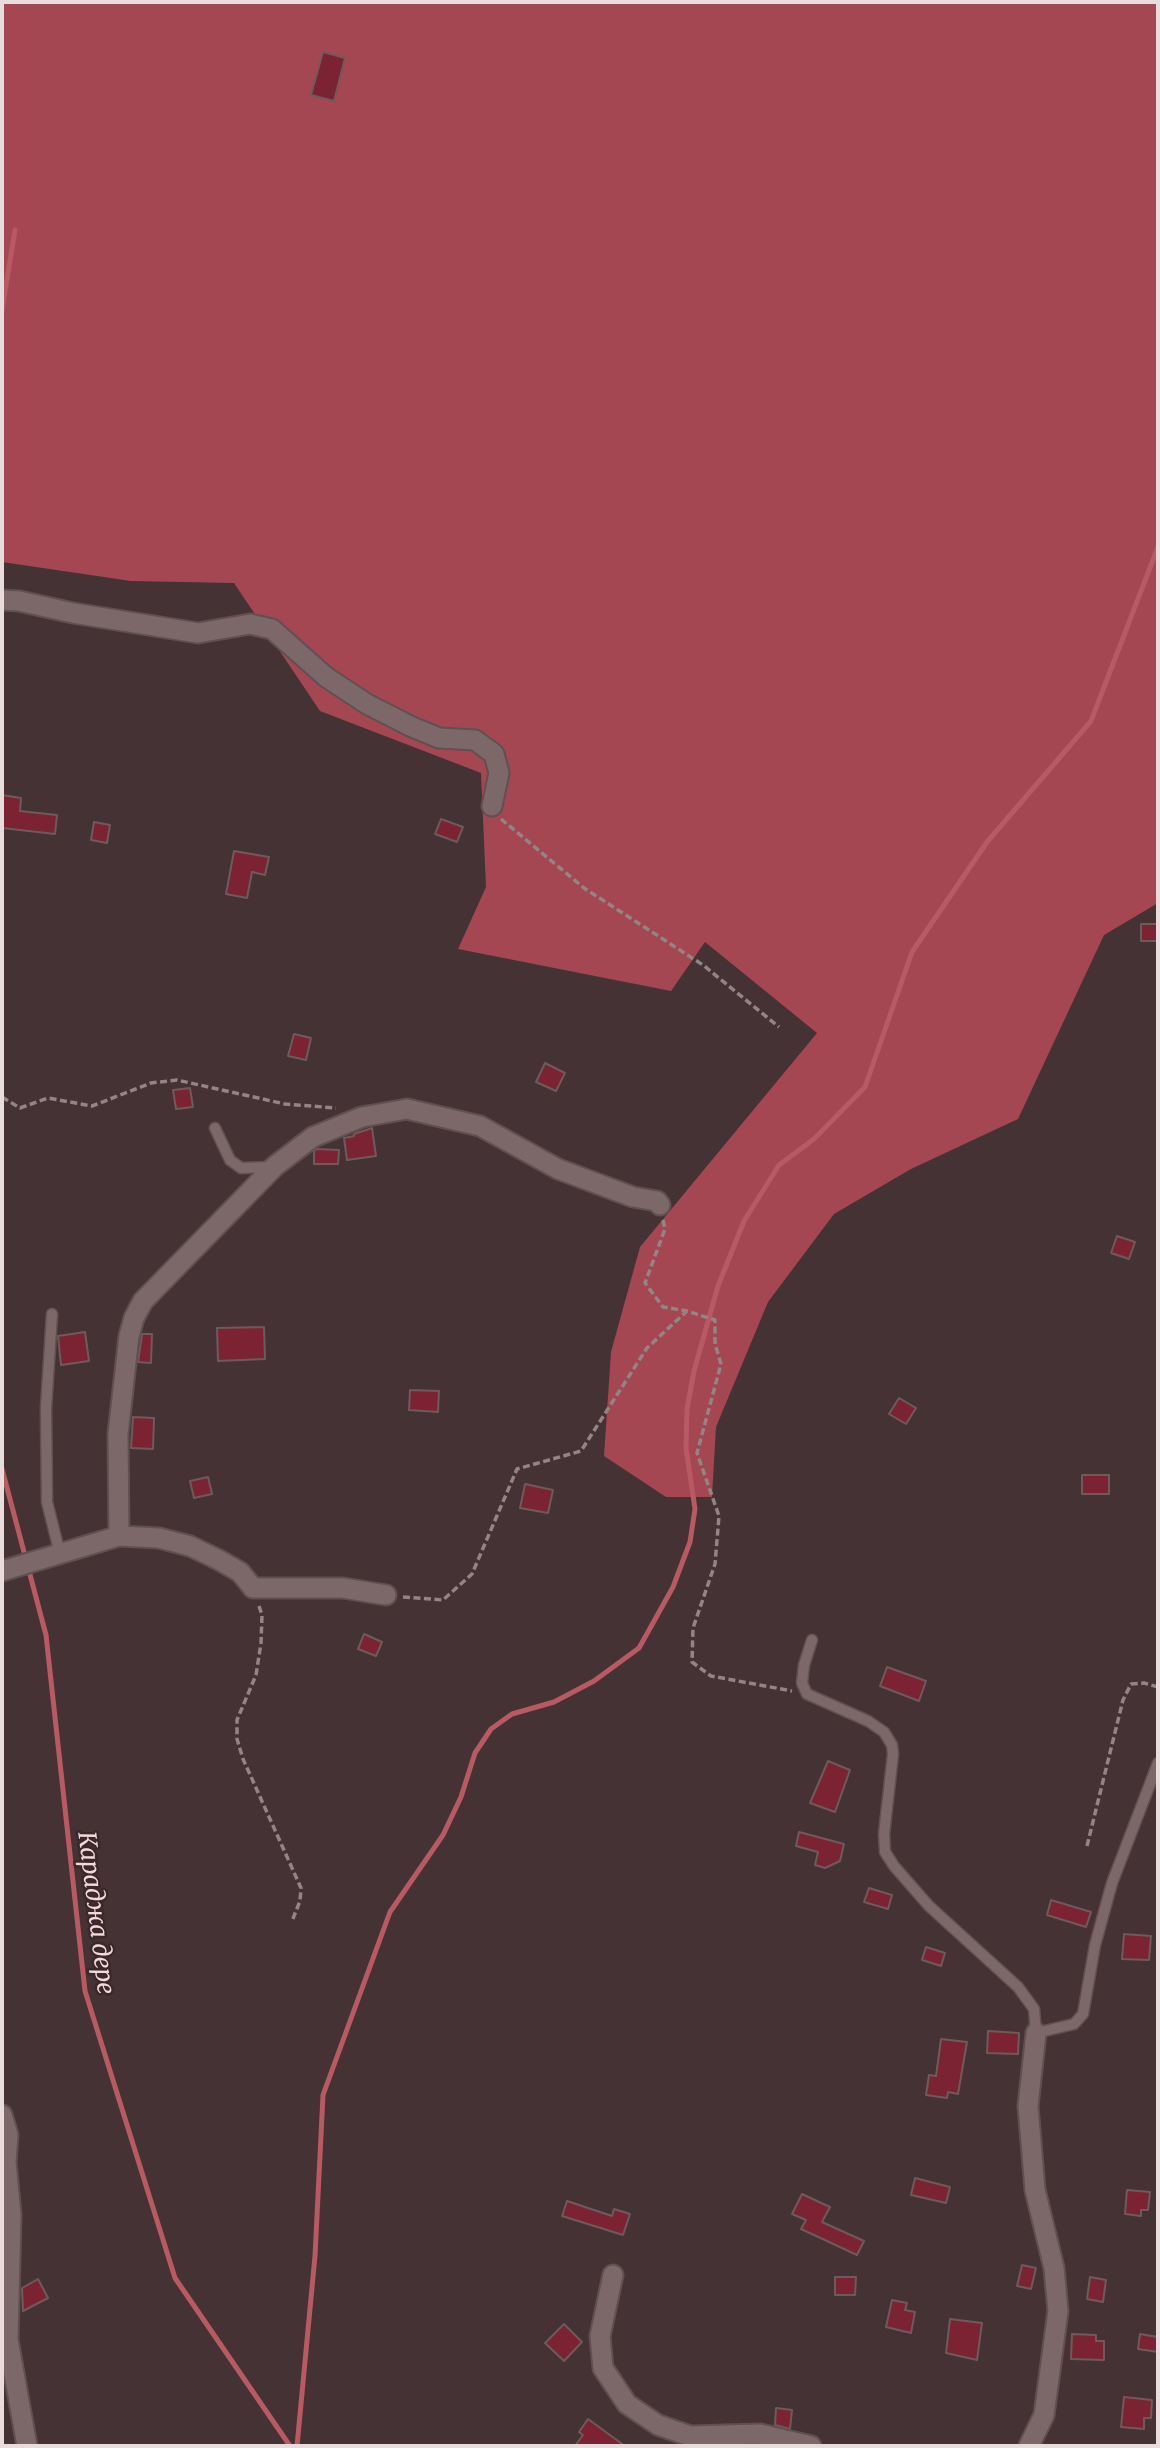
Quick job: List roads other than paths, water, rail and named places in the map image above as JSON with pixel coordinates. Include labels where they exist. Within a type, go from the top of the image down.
[{"type":"street","points":[[2,600],[198,633],[250,624],[272,629],[326,677],[367,704],[439,738],[475,740],[494,754],[499,773],[492,806]]},
{"type":"street","points":[[119,1536],[118,1434],[129,1336],[134,1318],[143,1301],[154,1289],[275,1166],[313,1137],[362,1118],[407,1109],[480,1126],[558,1169],[633,1197],[657,1201],[660,1205]]},
{"type":"street","points":[[18,1566],[119,1536],[159,1538],[190,1546],[240,1572],[253,1588],[343,1588],[386,1595]]},
{"type":"street","points":[[1028,2446],[1044,2415],[1058,2311],[1054,2268],[1035,2190],[1028,2106],[1036,2032]]},
{"type":"street","points":[[2,2115],[8,2135],[6,2162],[11,2215],[5,2339],[27,2446]]},
{"type":"street","points":[[613,2276],[600,2336],[603,2368],[627,2404],[658,2425],[690,2436],[760,2434],[811,2446]]},
{"type":"lane","points":[[215,1128],[230,1160],[241,1168],[275,1166]]},
{"type":"lane","points":[[52,1314],[46,1408],[47,1502],[60,1554]]},
{"type":"lane","points":[[812,1640],[802,1683],[807,1694],[868,1721],[884,1732],[892,1745],[884,1834],[885,1852],[894,1867],[929,1906],[1018,1987],[1034,2009],[1036,2032],[1074,2024],[1083,2014],[1095,1945],[1112,1883],[1158,1763]]},
{"type":"waterway","name":"Караджа дере","points":[[2,310],[15,230]]},
{"type":"waterway","points":[[297,2446],[315,2256],[323,2095],[390,1912],[443,1835],[461,1797],[475,1753],[491,1729],[512,1714],[554,1702],[594,1681],[639,1648],[673,1587],[690,1542],[695,1509],[686,1448],[687,1409],[694,1371],[718,1286],[744,1221],[779,1165],[814,1139],[865,1087],[912,952],[987,842],[1091,721],[1158,547]]},
{"type":"waterway","name":"Караджа дере","points":[[2,1469],[46,1635],[85,1991],[175,2278],[290,2446]]}]
